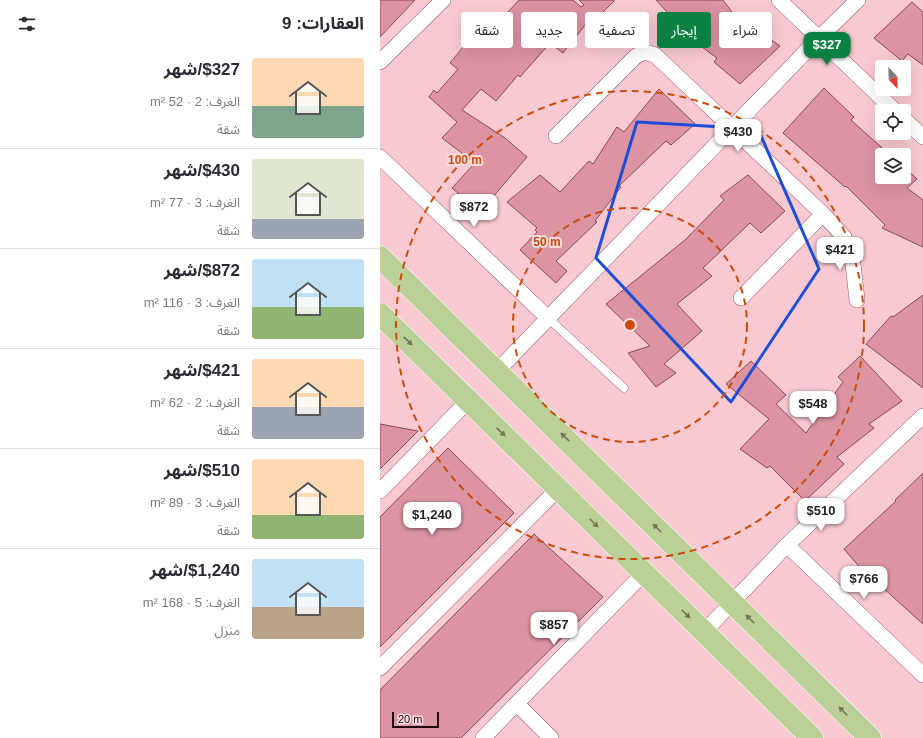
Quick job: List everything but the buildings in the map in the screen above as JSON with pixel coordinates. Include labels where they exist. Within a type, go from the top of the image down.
[{"type":"main road","points":[[380,257],[870,738]]},
{"type":"main road","points":[[381,318],[469,400],[812,738]]},
{"type":"street","points":[[380,62],[443,0]]},
{"type":"street","points":[[779,0],[888,104]]},
{"type":"street","points":[[497,371],[732,130],[818,39],[858,0]]},
{"type":"street","points":[[556,136],[626,64],[636,56],[645,52],[655,55],[732,130],[823,214],[844,237],[853,264],[857,300]]},
{"type":"street","points":[[911,126],[923,137]]},
{"type":"street","points":[[380,157],[549,319]]},
{"type":"street","points":[[741,298],[823,214]]},
{"type":"street","points":[[380,491],[469,400]]},
{"type":"street","points":[[704,632],[787,545],[923,416]]},
{"type":"street","points":[[380,668],[559,488]]},
{"type":"street","points":[[787,545],[923,675]]},
{"type":"street","points":[[483,738],[644,573]]},
{"type":"street","points":[[517,704],[551,738]]},
{"type":"lane","points":[[549,319],[624,388]]},
{"type":"highlighted area","points":[[637,122],[758,129],[819,269],[731,402],[596,258]]}]
